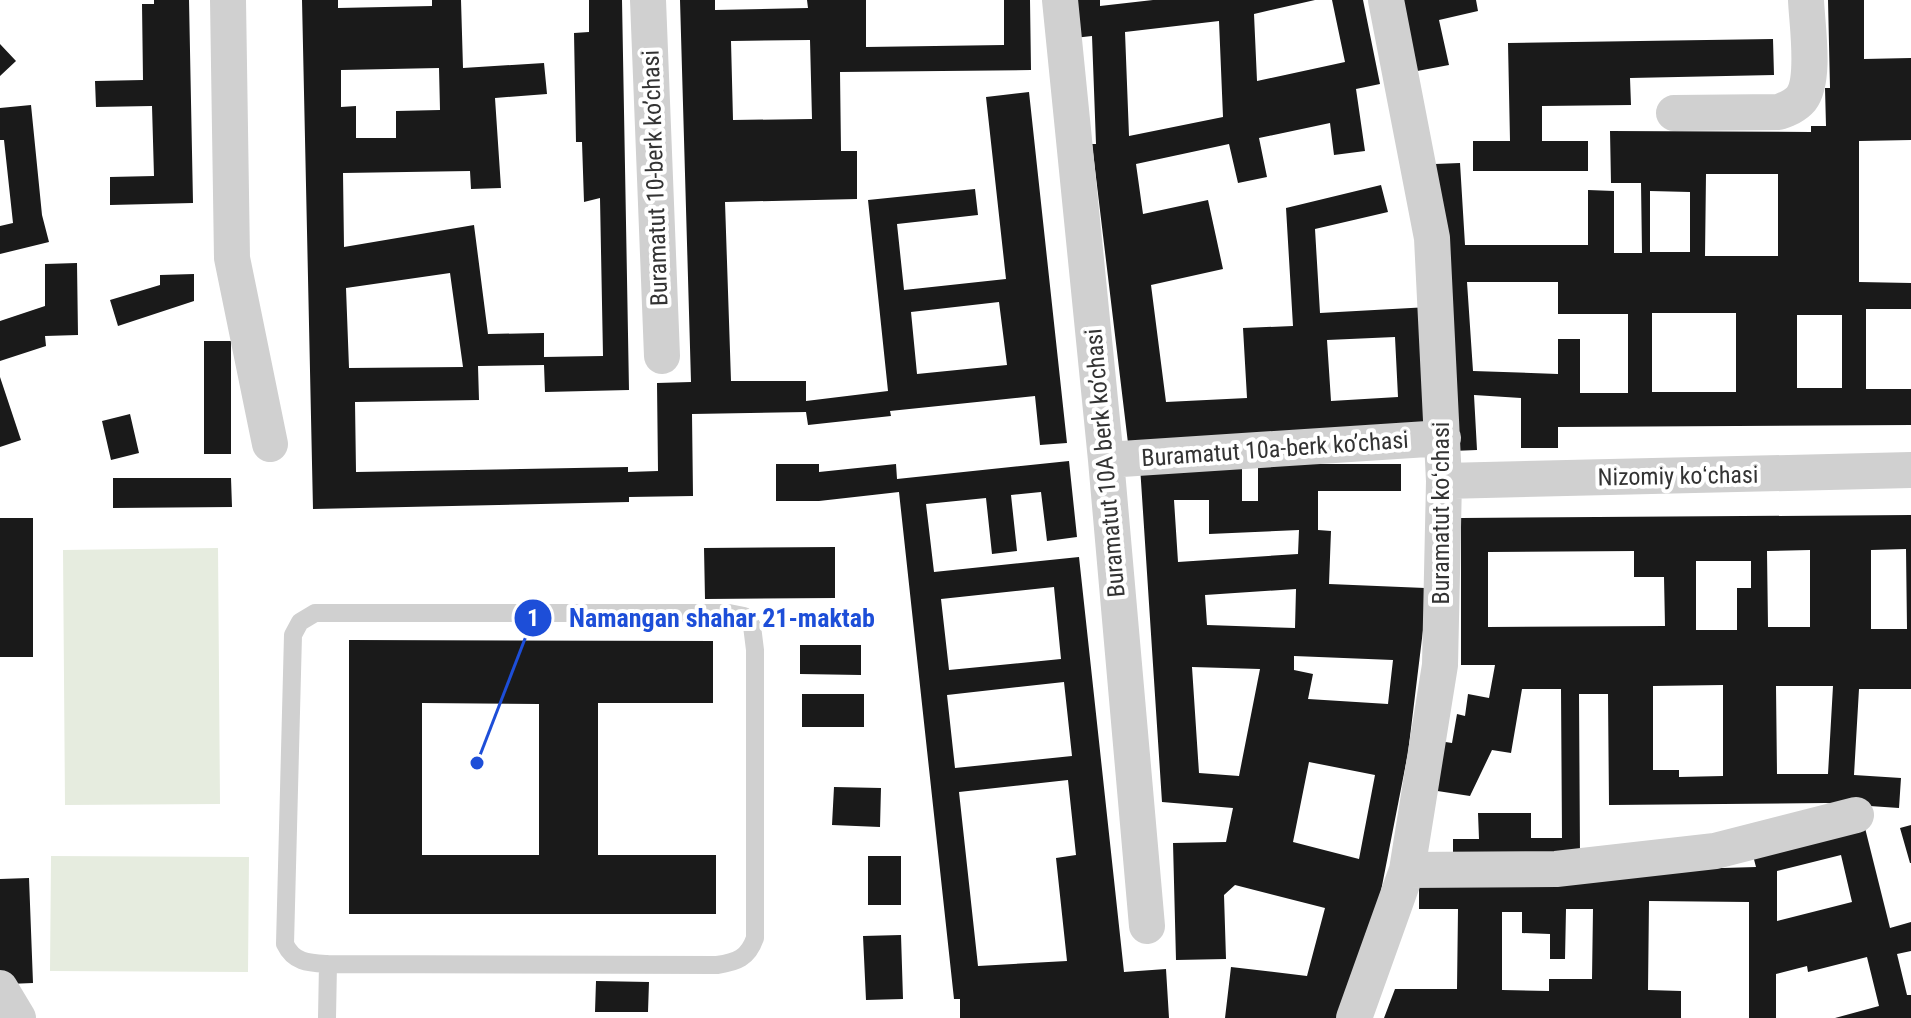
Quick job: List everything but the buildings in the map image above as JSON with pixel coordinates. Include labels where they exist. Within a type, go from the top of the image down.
[{"type":"street","points":[[228,0],[232,258],[270,444]]},
{"type":"street","name":"Buramatut 10-berk koʼchasi","points":[[648,0],[662,356]]},
{"type":"street","name":"Buramatut 10А berk koʼchasi","points":[[1060,0],[1106,460],[1147,926]]},
{"type":"street","name":"Buramatut koʻchasi","points":[[1354,1018],[1407,870],[1440,665],[1444,481],[1432,238],[1386,0]]},
{"type":"street","points":[[1674,113],[1779,112],[1794,105],[1802,98],[1809,79],[1806,0]]},
{"type":"street","name":"Buramatut 10а-berk koʼchasi","points":[[1106,460],[1443,438]]},
{"type":"street","name":"Nizomiy koʻchasi","points":[[1444,481],[1911,470]]},
{"type":"street","points":[[1407,870],[1556,869],[1715,851],[1856,815]]},
{"type":"street","points":[[0,988],[18,1018]]},
{"type":"lane","points":[[315,613],[729,613],[744,616],[752,626],[755,650],[755,938],[744,958],[717,965],[328,964],[297,960],[285,944],[293,635],[300,622],[315,613]]},
{"type":"lane","points":[[327,1018],[328,964]]},
{"type":"shaded area","points":[[218,548],[220,804],[65,805],[63,550]]},
{"type":"shaded area","points":[[51,856],[249,857],[248,972],[50,971]]},
{"type":"place","name":"Namangan shahar 21-maktab","points":[[477,763]]}]
